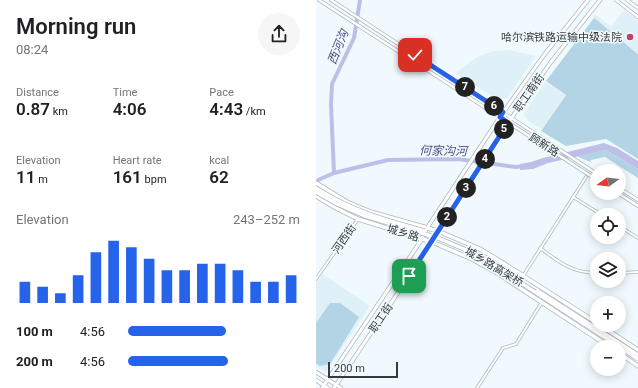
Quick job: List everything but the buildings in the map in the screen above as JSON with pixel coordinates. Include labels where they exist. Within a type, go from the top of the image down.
[{"type":"highway","points":[[316,184],[347,202],[371,212],[427,228],[480,249],[590,319]]},
{"type":"highway","name":"城乡路高架桥","points":[[316,188],[365,214],[439,236],[478,252],[638,355]]},
{"type":"highway","name":"城乡路高架桥","points":[[316,192],[337,204],[365,216],[438,238],[478,255],[638,359]]},
{"type":"highway","name":"城乡路","points":[[317,197],[358,219],[432,242],[472,259],[497,273],[599,340]]},
{"type":"highway","points":[[611,332],[638,350]]},
{"type":"highway","points":[[626,358],[638,366]]},
{"type":"main road","name":"顾新路","points":[[319,0],[590,175]]},
{"type":"main road","name":"顾新路","points":[[331,0],[590,169]]},
{"type":"main road","name":"职工南街","points":[[427,228],[503,112],[544,55],[588,0]]},
{"type":"main road","name":"职工南街","points":[[438,232],[508,123],[551,62],[600,0]]},
{"type":"main road","points":[[616,0],[638,17]]},
{"type":"main road","points":[[627,0],[638,8]]},
{"type":"main road","points":[[626,192],[638,200]]},
{"type":"main road","points":[[626,198],[638,206]]},
{"type":"main road","name":"职工街","points":[[323,387],[422,239],[427,228]]},
{"type":"main road","name":"职工街","points":[[335,386],[438,232]]},
{"type":"main road","points":[[316,372],[328,379],[335,386],[341,388]]},
{"type":"main road","points":[[316,380],[323,387],[328,388]]},
{"type":"street","points":[[523,276],[586,177]]},
{"type":"street","points":[[574,197],[591,208]]},
{"type":"street","name":"河西街","points":[[316,279],[358,219]]},
{"type":"street","points":[[626,230],[638,238]]},
{"type":"street","points":[[540,248],[566,266],[590,273]]},
{"type":"street","points":[[626,273],[638,272]]},
{"type":"street","points":[[477,388],[503,348],[516,344],[542,302]]},
{"type":"shaded area","points":[[624,10],[638,20],[638,53],[593,18],[595,14],[611,27]]},
{"type":"shaded area","points":[[594,18],[638,54],[638,159],[606,139],[566,146],[541,131],[566,95],[546,81]]},
{"type":"shaded area","points":[[508,50],[536,56],[507,98],[497,99],[456,74],[477,57],[493,51]]},
{"type":"shaded area","points":[[545,82],[565,95],[542,129],[528,121],[524,115]]},
{"type":"shaded area","points":[[604,143],[617,148],[638,161],[638,169],[606,150],[548,163],[533,169],[520,170],[520,164]]},
{"type":"shaded area","points":[[606,150],[638,169],[638,178],[626,170],[626,164],[616,164],[605,157],[591,160],[590,162],[576,156]]},
{"type":"shaded area","points":[[322,274],[370,306],[326,372],[316,366],[316,284]]},
{"type":"shaded area","points":[[330,303],[340,303],[359,317],[330,364],[320,366],[316,363],[316,323]]},
{"type":"waterway","name":"西河沟","points":[[334,173],[331,105],[332,84],[354,38],[360,0]]},
{"type":"waterway","name":"何家沟河","points":[[316,183],[318,180],[334,173],[388,160],[458,159],[516,167],[524,166]]},
{"type":"place","name":"哈尔滨铁路运输中级法院","points":[[630,37]]},
{"type":"route","points":[[409,276],[508,123],[500,117],[503,112],[415,55]]}]
